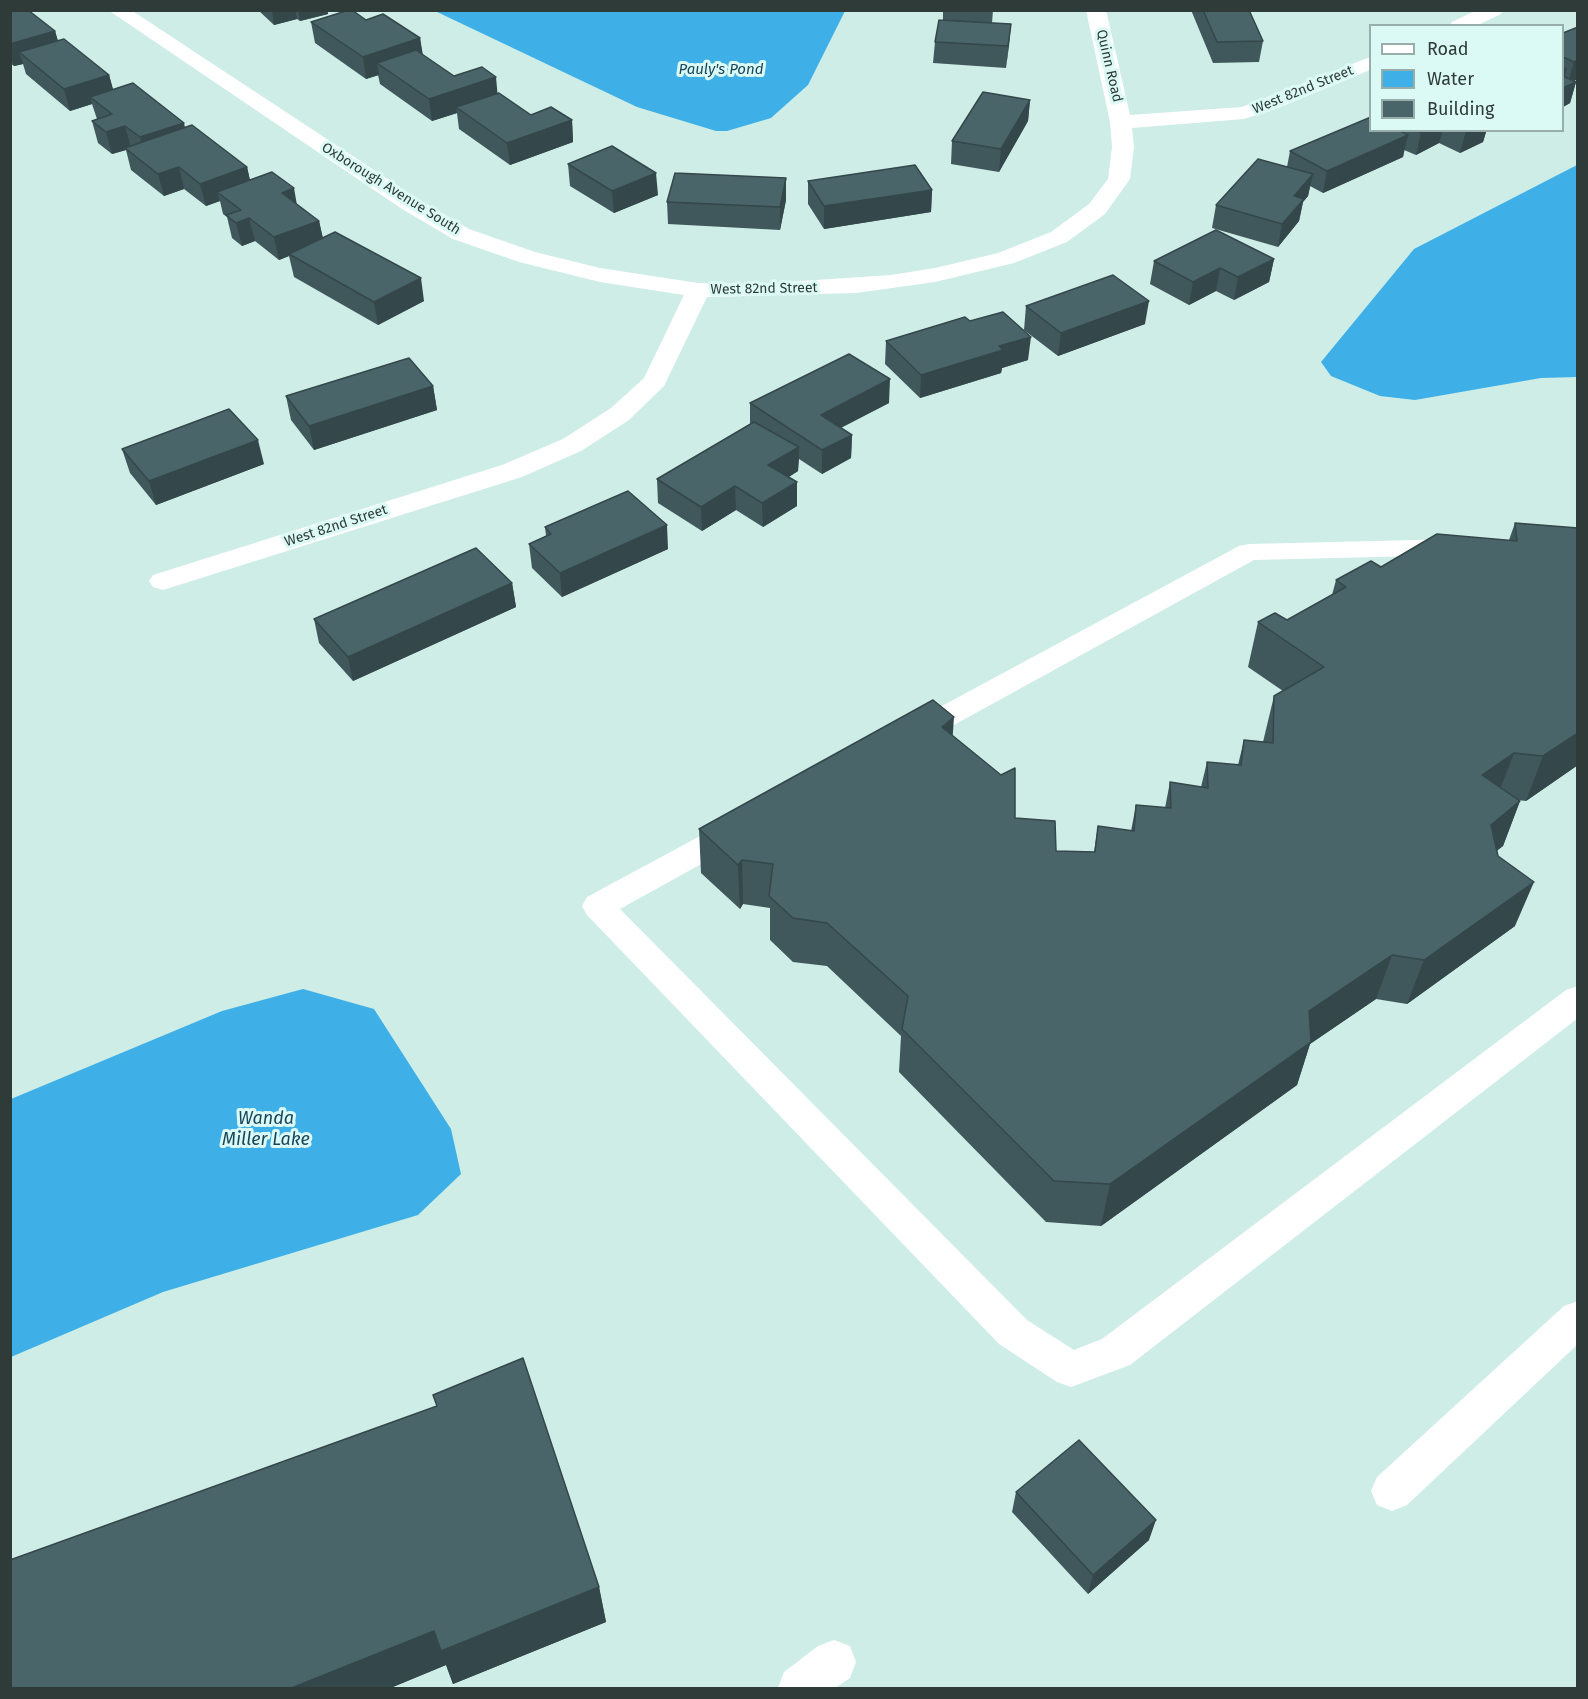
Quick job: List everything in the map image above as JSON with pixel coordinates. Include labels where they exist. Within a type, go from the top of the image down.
[{"type":"street","name":"Oxborough Avenue South","points":[[117,10],[410,204],[461,234],[527,257],[600,275],[698,290]]},
{"type":"street","name":"Quinn Road","points":[[1096,10],[1121,122]]},
{"type":"street","points":[[1463,24],[1494,10]]},
{"type":"street","name":"West 82nd Street","points":[[163,581],[512,471],[572,444],[620,414],[655,381],[698,290],[772,291],[856,286],[935,275],[1006,258],[1059,237],[1097,209],[1119,178],[1123,147],[1121,122],[1244,112],[1271,104],[1369,64]]},
{"type":"lane","points":[[881,752],[1249,552],[1445,546],[1489,550]]},
{"type":"lane","points":[[766,814],[598,906],[1013,1332],[1071,1370],[1116,1352],[1578,999]]},
{"type":"lane","points":[[1392,1491],[1578,1318]]},
{"type":"lane","points":[[800,1689],[834,1662]]},
{"type":"water","name":"Pauly's Pond","points":[[845,10],[808,85],[771,118],[727,131],[716,131],[637,107],[435,11]]},
{"type":"water","points":[[1577,165],[1577,377],[1541,378],[1415,400],[1380,396],[1331,376],[1321,362],[1414,249]]},
{"type":"water","name":"Wanda Miller Lake","points":[[303,989],[374,1009],[451,1129],[461,1174],[418,1215],[163,1292],[11,1357],[11,1099],[222,1011]]},
{"type":"building","points":[[10,10],[28,10],[55,31],[10,44]]},
{"type":"building","points":[[349,10],[366,20],[383,14],[420,38],[363,57],[311,22]]},
{"type":"building","points":[[1203,10],[1249,10],[1263,41],[1217,42]]},
{"type":"building","points":[[939,20],[1011,24],[1008,46],[935,42]]},
{"type":"building","points":[[1578,27],[1578,60],[1574,62],[1564,57],[1564,33]]},
{"type":"building","points":[[64,39],[109,75],[64,89],[19,52]]},
{"type":"building","points":[[416,50],[454,76],[482,67],[496,77],[429,99],[377,63]]},
{"type":"building","points":[[1564,76],[1576,82],[1564,88]]},
{"type":"building","points":[[133,83],[184,123],[140,137],[125,126],[106,132],[92,121],[112,114],[90,97]]},
{"type":"building","points":[[983,92],[1030,100],[1001,149],[952,141]]},
{"type":"building","points":[[499,93],[531,115],[551,107],[572,120],[507,143],[456,107]]},
{"type":"building","points":[[1369,118],[1369,132],[1402,132],[1408,135],[1327,171],[1290,151]]},
{"type":"building","points":[[192,125],[247,167],[200,184],[179,167],[158,174],[125,148]]},
{"type":"building","points":[[612,146],[656,173],[612,191],[568,164]]},
{"type":"building","points":[[1258,159],[1313,174],[1294,196],[1304,199],[1282,224],[1216,205]]},
{"type":"building","points":[[915,165],[932,190],[824,206],[808,181]]},
{"type":"building","points":[[272,172],[294,188],[282,193],[319,221],[274,237],[249,218],[236,223],[226,215],[241,210],[217,192]]},
{"type":"building","points":[[675,173],[786,178],[780,207],[667,202]]},
{"type":"building","points":[[1216,230],[1274,259],[1238,277],[1220,268],[1193,282],[1154,261]]},
{"type":"building","points":[[335,232],[421,278],[374,302],[289,254]]},
{"type":"building","points":[[1113,275],[1149,301],[1061,333],[1026,306]]},
{"type":"building","points":[[1003,312],[1031,337],[999,346],[1003,350],[921,375],[886,341],[965,317],[970,321]]},
{"type":"building","points":[[849,354],[890,379],[821,415],[852,435],[822,450],[750,403]]},
{"type":"building","points":[[409,358],[433,386],[309,426],[286,396]]},
{"type":"building","points":[[229,409],[258,440],[149,481],[122,449]]},
{"type":"building","points":[[754,422],[799,447],[768,465],[797,482],[762,503],[735,486],[701,507],[657,479]]},
{"type":"building","points":[[628,491],[667,525],[560,573],[529,544],[551,534],[545,527]]},
{"type":"building","points":[[1515,523],[1578,528],[1578,733],[1543,756],[1514,753],[1482,775],[1520,801],[1491,825],[1498,856],[1534,882],[1424,960],[1392,955],[1309,1011],[1311,1042],[1110,1184],[1054,1181],[902,1029],[908,996],[827,923],[793,918],[769,896],[773,864],[742,860],[738,865],[699,829],[933,700],[954,717],[942,727],[1001,775],[1015,768],[1015,818],[1055,821],[1056,851],[1095,852],[1098,826],[1134,831],[1136,805],[1171,808],[1170,782],[1208,788],[1207,762],[1241,765],[1244,740],[1273,743],[1274,696],[1324,667],[1258,622],[1275,613],[1287,620],[1346,587],[1336,580],[1371,561],[1381,567],[1437,534],[1517,541]]},
{"type":"building","points":[[476,548],[512,583],[348,657],[314,619]]},
{"type":"building","points":[[523,1358],[599,1587],[441,1651],[434,1631],[289,1689],[10,1689],[10,1560],[437,1406],[433,1395]]},
{"type":"building","points":[[1079,1440],[1156,1520],[1093,1575],[1016,1492]]}]
